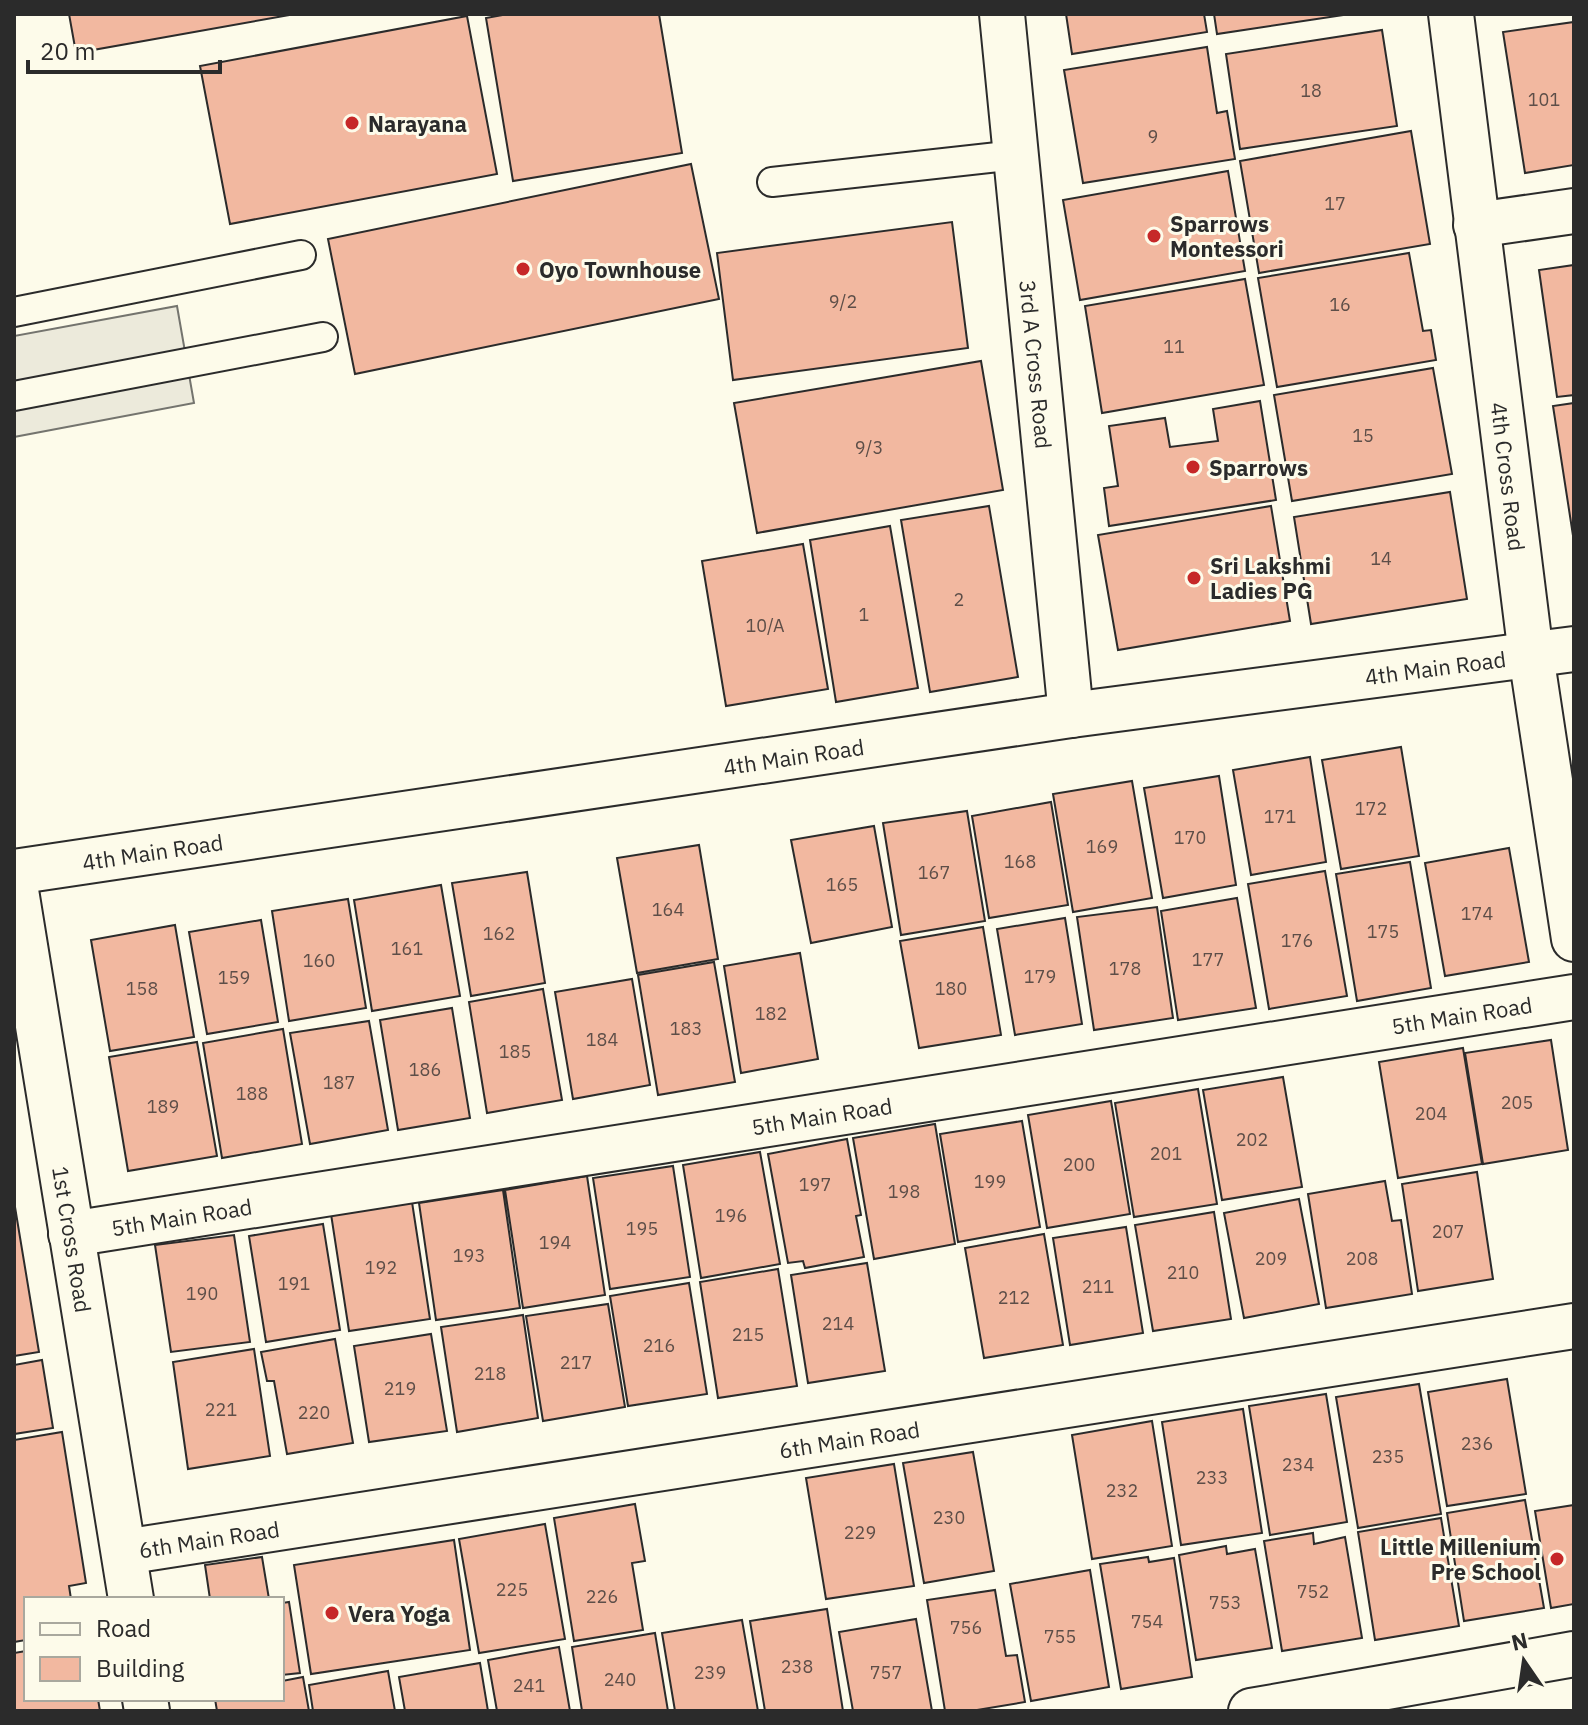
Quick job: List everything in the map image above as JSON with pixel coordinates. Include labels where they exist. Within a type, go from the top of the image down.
[{"type":"street","name":"3rd A Cross Road","points":[[1002,14],[1071,715]]},
{"type":"street","name":"4th Cross Road","points":[[1451,14],[1531,655],[1574,939]]},
{"type":"street","points":[[1476,225],[1574,211]]},
{"type":"street","name":"4th Main Road","points":[[14,872],[1071,715],[1574,649]]},
{"type":"street","name":"1st Cross Road","points":[[14,878],[131,1597]]},
{"type":"street","name":"5th Main Road","points":[[71,1234],[1574,997]]},
{"type":"street","name":"6th Main Road","points":[[124,1552],[1574,1326]]},
{"type":"street","points":[[1251,1711],[1574,1654]]},
{"type":"lane","points":[[772,182],[1016,155]]},
{"type":"lane","points":[[14,312],[301,255]]},
{"type":"lane","points":[[14,396],[323,337]]},
{"type":"shaded area","points":[[177,306],[194,403],[14,437],[14,336]]},
{"type":"building","points":[[69,14],[295,14],[76,53]]},
{"type":"building","points":[[508,14],[659,14],[682,153],[513,181],[486,18]]},
{"type":"building","points":[[1066,14],[1204,14],[1207,32],[1072,54]]},
{"type":"building","points":[[1214,14],[1350,14],[1217,34]]},
{"type":"building","points":[[467,16],[497,174],[230,224],[200,66]]},
{"type":"building","points":[[1574,22],[1574,165],[1525,173],[1503,32]]},
{"type":"building","points":[[1382,30],[1397,126],[1240,149],[1226,54]]},
{"type":"building","points":[[1207,47],[1217,113],[1227,111],[1235,159],[1083,183],[1064,70]]},
{"type":"building","points":[[1411,131],[1430,244],[1259,273],[1240,161]]},
{"type":"building","name":"Oyo Townhouse","points":[[691,164],[719,299],[355,374],[328,239]]},
{"type":"building","name":"Sparrows Montessori","points":[[1228,171],[1245,271],[1080,300],[1063,200]]},
{"type":"building","points":[[952,222],[968,348],[733,380],[717,253]]},
{"type":"building","points":[[1409,253],[1423,331],[1431,330],[1436,360],[1277,387],[1258,278]]},
{"type":"building","points":[[1574,265],[1574,395],[1557,397],[1539,270]]},
{"type":"building","points":[[1245,279],[1264,385],[1102,413],[1085,306]]},
{"type":"building","points":[[981,361],[1003,490],[757,533],[734,403]]},
{"type":"building","points":[[1433,368],[1452,474],[1292,501],[1274,395]]},
{"type":"building","name":"Sparrows","points":[[1260,401],[1276,500],[1109,526],[1104,488],[1118,486],[1109,426],[1165,418],[1170,447],[1218,441],[1213,409]]},
{"type":"building","points":[[1574,403],[1574,542],[1553,406]]},
{"type":"building","points":[[1450,492],[1467,599],[1311,624],[1294,517]]},
{"type":"building","points":[[989,506],[1018,677],[930,692],[901,520]]},
{"type":"building","name":"Sri Lakshmi Ladies PG","points":[[1271,506],[1290,621],[1118,650],[1098,535]]},
{"type":"building","points":[[890,526],[918,688],[836,702],[810,540]]},
{"type":"building","points":[[803,544],[828,689],[726,706],[702,561]]},
{"type":"building","points":[[1401,747],[1419,856],[1341,869],[1322,760]]},
{"type":"building","points":[[1310,757],[1326,862],[1251,875],[1233,770]]},
{"type":"building","points":[[1219,776],[1236,885],[1163,898],[1144,788]]},
{"type":"building","points":[[1132,781],[1152,898],[1073,912],[1053,794]]},
{"type":"building","points":[[1051,802],[1068,905],[989,918],[972,816]]},
{"type":"building","points":[[967,811],[985,921],[901,935],[883,823]]},
{"type":"building","points":[[874,826],[892,927],[811,943],[791,840]]},
{"type":"building","points":[[699,845],[718,959],[637,973],[617,858]]},
{"type":"building","points":[[1509,848],[1529,962],[1445,976],[1425,863]]},
{"type":"building","points":[[1410,862],[1431,988],[1357,1001],[1336,874]]},
{"type":"building","points":[[1325,871],[1347,996],[1269,1009],[1248,884]]},
{"type":"building","points":[[527,872],[545,983],[471,996],[452,883]]},
{"type":"building","points":[[441,885],[460,996],[372,1011],[354,900]]},
{"type":"building","points":[[1237,898],[1256,1008],[1178,1020],[1161,911]]},
{"type":"building","points":[[348,899],[366,1008],[289,1021],[272,911]]},
{"type":"building","points":[[1157,907],[1173,1018],[1094,1030],[1077,917]]},
{"type":"building","points":[[1065,918],[1082,1024],[1015,1035],[997,929]]},
{"type":"building","points":[[261,920],[278,1022],[207,1034],[189,932]]},
{"type":"building","points":[[175,925],[194,1037],[110,1051],[91,940]]},
{"type":"building","points":[[983,927],[1001,1035],[919,1048],[900,941]]},
{"type":"building","points":[[800,953],[818,1059],[741,1073],[724,966]]},
{"type":"building","points":[[714,962],[735,1082],[658,1095],[638,975]]},
{"type":"building","points":[[632,979],[650,1085],[573,1099],[555,992]]},
{"type":"building","points":[[543,989],[562,1100],[487,1113],[469,1002]]},
{"type":"building","points":[[452,1008],[470,1118],[398,1130],[380,1020]]},
{"type":"building","points":[[369,1021],[388,1130],[310,1144],[290,1033]]},
{"type":"building","points":[[283,1029],[302,1144],[222,1158],[203,1043]]},
{"type":"building","points":[[1551,1040],[1568,1150],[1483,1164],[1465,1053]]},
{"type":"building","points":[[197,1042],[217,1156],[128,1171],[109,1057]]},
{"type":"building","points":[[1463,1048],[1482,1164],[1398,1178],[1379,1062]]},
{"type":"building","points":[[1283,1077],[1302,1187],[1222,1200],[1203,1090]]},
{"type":"building","points":[[1198,1089],[1217,1204],[1134,1217],[1115,1103]]},
{"type":"building","points":[[1111,1101],[1130,1214],[1047,1228],[1028,1115]]},
{"type":"building","points":[[1022,1121],[1040,1227],[958,1242],[940,1134]]},
{"type":"building","points":[[935,1124],[955,1244],[874,1259],[853,1138]]},
{"type":"building","points":[[847,1139],[861,1215],[856,1216],[864,1257],[805,1268],[803,1261],[788,1263],[768,1154]]},
{"type":"building","points":[[760,1152],[780,1264],[701,1278],[683,1165]]},
{"type":"building","points":[[673,1166],[690,1277],[610,1289],[593,1178]]},
{"type":"building","points":[[1477,1172],[1493,1279],[1418,1291],[1402,1184]]},
{"type":"building","points":[[587,1176],[605,1295],[523,1308],[505,1190]]},
{"type":"building","points":[[1385,1181],[1392,1221],[1401,1220],[1412,1294],[1326,1308],[1308,1194]]},
{"type":"building","points":[[503,1190],[520,1308],[436,1320],[419,1203]]},
{"type":"building","points":[[1299,1199],[1319,1304],[1244,1318],[1224,1213]]},
{"type":"building","points":[[14,1201],[39,1352],[14,1356]]},
{"type":"building","points":[[412,1202],[430,1319],[349,1331],[331,1214]]},
{"type":"building","points":[[1214,1212],[1231,1319],[1153,1331],[1135,1225]]},
{"type":"building","points":[[323,1224],[340,1330],[266,1342],[249,1236]]},
{"type":"building","points":[[1126,1227],[1143,1333],[1070,1345],[1053,1238]]},
{"type":"building","points":[[1044,1234],[1063,1345],[984,1358],[965,1248]]},
{"type":"building","points":[[234,1235],[250,1342],[171,1352],[155,1245]]},
{"type":"building","points":[[867,1263],[885,1371],[808,1383],[791,1275]]},
{"type":"building","points":[[778,1269],[797,1386],[718,1398],[700,1282]]},
{"type":"building","points":[[689,1283],[707,1394],[628,1406],[610,1296]]},
{"type":"building","points":[[608,1304],[625,1407],[543,1421],[526,1316]]},
{"type":"building","points":[[523,1315],[538,1418],[457,1432],[441,1327]]},
{"type":"building","points":[[431,1334],[447,1431],[369,1442],[354,1346]]},
{"type":"building","points":[[335,1339],[353,1443],[287,1454],[274,1381],[267,1381],[261,1352]]},
{"type":"building","points":[[254,1349],[270,1456],[188,1469],[173,1362]]},
{"type":"building","points":[[42,1360],[53,1428],[14,1434],[14,1365]]},
{"type":"building","points":[[1507,1379],[1526,1494],[1447,1506],[1428,1392]]},
{"type":"building","points":[[1419,1384],[1441,1514],[1358,1528],[1336,1397]]},
{"type":"building","points":[[1326,1394],[1347,1522],[1270,1535],[1249,1406]]},
{"type":"building","points":[[1243,1409],[1262,1533],[1181,1545],[1162,1422]]},
{"type":"building","points":[[1152,1421],[1172,1546],[1092,1559],[1072,1435]]},
{"type":"building","points":[[62,1432],[86,1583],[69,1586],[71,1597],[24,1597],[24,1640],[14,1642],[14,1440]]},
{"type":"building","points":[[973,1452],[994,1571],[924,1583],[903,1463]]},
{"type":"building","points":[[894,1464],[914,1586],[826,1599],[806,1478]]},
{"type":"building","points":[[1525,1500],[1544,1608],[1464,1621],[1447,1513]]},
{"type":"building","points":[[635,1504],[645,1561],[632,1563],[643,1630],[574,1641],[554,1518]]},
{"type":"building","name":"Little Millenium Pre School","points":[[1574,1505],[1574,1604],[1551,1608],[1535,1511]]},
{"type":"building","points":[[1441,1518],[1459,1626],[1375,1640],[1358,1532]]},
{"type":"building","points":[[545,1524],[565,1639],[479,1653],[459,1539]]},
{"type":"building","points":[[1313,1533],[1314,1544],[1345,1537],[1362,1638],[1282,1651],[1264,1541]]},
{"type":"building","points":[[454,1540],[470,1650],[311,1674],[294,1565]]},
{"type":"building","points":[[1226,1546],[1227,1554],[1255,1549],[1272,1648],[1196,1660],[1179,1555]]},
{"type":"building","points":[[262,1557],[269,1597],[210,1597],[205,1565]]},
{"type":"building","points":[[1148,1557],[1149,1562],[1174,1558],[1192,1677],[1121,1689],[1100,1564]]},
{"type":"building","points":[[1090,1570],[1109,1687],[1031,1701],[1010,1584]]},
{"type":"building","points":[[995,1590],[1006,1656],[1017,1655],[1025,1702],[971,1711],[945,1711],[927,1600]]},
{"type":"building","points":[[289,1602],[300,1673],[284,1675],[284,1603]]},
{"type":"building","points":[[827,1609],[843,1711],[765,1711],[750,1621]]},
{"type":"building","points":[[916,1619],[932,1711],[853,1711],[839,1632]]},
{"type":"building","points":[[742,1620],[758,1711],[675,1711],[662,1633]]},
{"type":"building","points":[[655,1633],[668,1711],[582,1711],[572,1647]]},
{"type":"building","points":[[559,1647],[570,1711],[497,1711],[488,1660]]},
{"type":"building","points":[[24,1651],[24,1701],[98,1701],[100,1711],[14,1711],[14,1653]]},
{"type":"building","points":[[480,1663],[488,1711],[405,1711],[399,1677]]},
{"type":"building","points":[[388,1671],[395,1711],[313,1711],[309,1685]]},
{"type":"building","points":[[303,1677],[309,1711],[217,1711],[215,1701],[284,1701],[284,1681]]},
{"type":"place","name":"Narayana","points":[[352,123]]},
{"type":"place","name":"Sparrows Montessori","points":[[1154,236]]},
{"type":"place","name":"Oyo Townhouse","points":[[523,269]]},
{"type":"place","name":"Sparrows","points":[[1193,467]]},
{"type":"place","name":"Sri Lakshmi Ladies PG","points":[[1194,578]]},
{"type":"place","name":"Little Millenium Pre School","points":[[1557,1559]]},
{"type":"place","name":"Vera Yoga","points":[[332,1613]]}]
